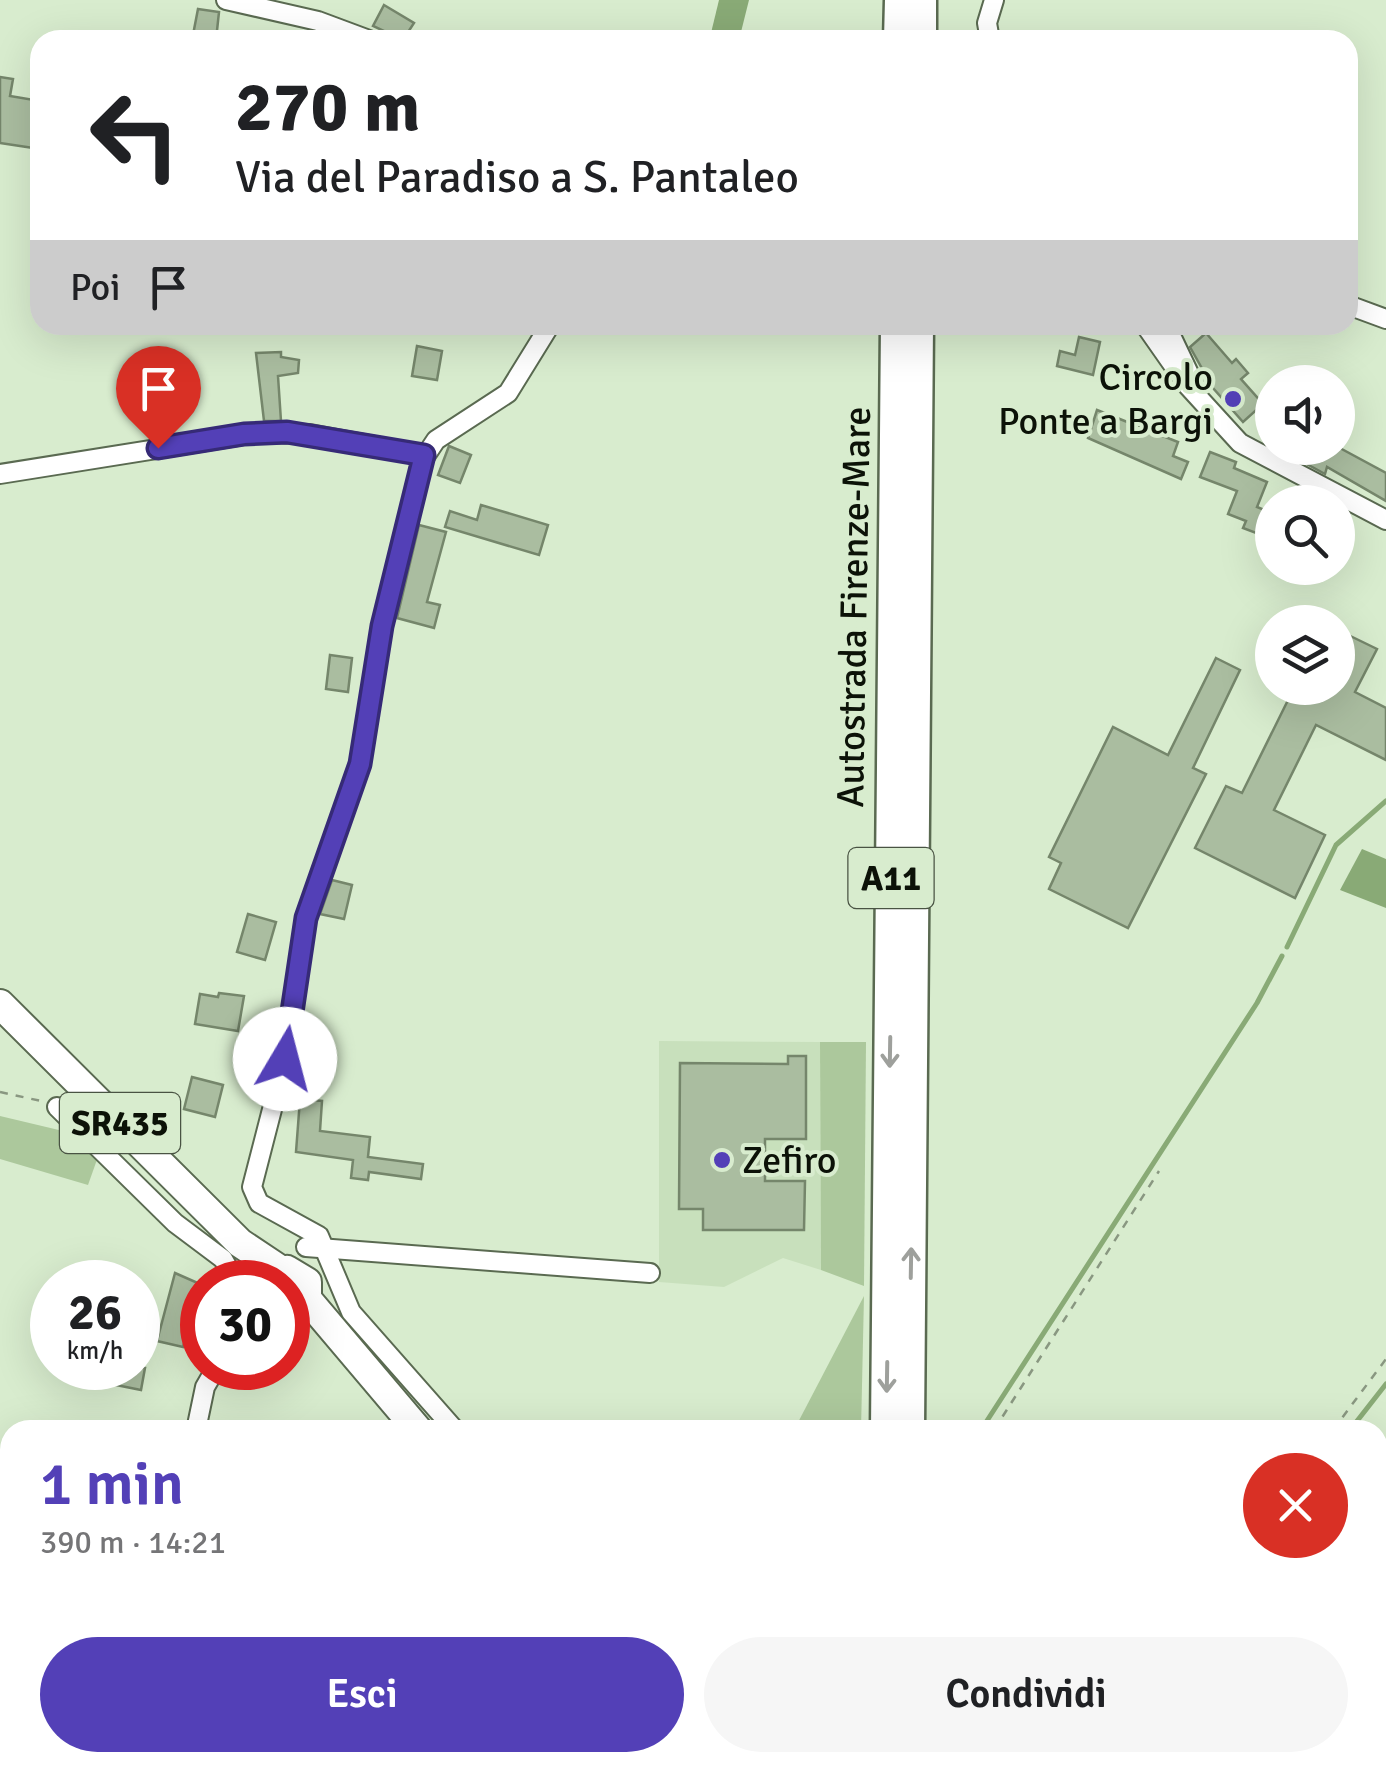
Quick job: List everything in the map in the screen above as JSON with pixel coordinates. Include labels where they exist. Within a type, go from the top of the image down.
[{"type":"highway","points":[[899,30],[900,0]]},
{"type":"highway","points":[[921,0],[921,30]]},
{"type":"highway","name":"Autostrada Firenze-Mare","points":[[886,1420],[896,335]]},
{"type":"highway","name":"Autostrada Firenze-Mare","points":[[909,1420],[918,335]]},
{"type":"main road","name":"SR435","points":[[0,1004],[262,1260]]},
{"type":"main road","points":[[310,1305],[409,1420]]},
{"type":"street","points":[[226,0],[276,6],[346,30]]},
{"type":"street","points":[[988,30],[994,0]]},
{"type":"street","points":[[1358,308],[1386,319]]},
{"type":"street","points":[[446,1420],[351,1312],[326,1249],[304,1224],[259,1202],[252,1187],[285,1059],[306,918],[360,764],[382,626],[424,455],[436,440],[508,393],[544,335]]},
{"type":"street","points":[[1151,335],[1200,402],[1250,450],[1386,520]]},
{"type":"street","points":[[1170,335],[1200,402]]},
{"type":"street","points":[[0,474],[257,433],[310,434],[424,455]]},
{"type":"street","points":[[57,1107],[175,1222],[224,1260]]},
{"type":"street","points":[[297,1260],[304,1224]]},
{"type":"street","points":[[326,1249],[650,1273]]},
{"type":"street","points":[[310,1265],[326,1249]]},
{"type":"street","points":[[310,1265],[326,1249]]},
{"type":"street","points":[[310,1284],[338,1283]]},
{"type":"street","points":[[199,1420],[206,1390]]},
{"type":"path","points":[[0,1092],[57,1107]]},
{"type":"path","points":[[1000,1420],[1159,1172]]},
{"type":"path","points":[[1340,1420],[1386,1358]]},
{"type":"shaded area","points":[[719,0],[749,0],[742,30],[712,30]]},
{"type":"shaded area","points":[[1362,849],[1386,859],[1386,908],[1340,890]]},
{"type":"shaded area","points":[[659,1041],[820,1042],[821,1270],[783,1258],[724,1287],[659,1282]]},
{"type":"shaded area","points":[[820,1042],[866,1042],[864,1286],[821,1270]]},
{"type":"shaded area","points":[[0,1116],[84,1136],[99,1154],[88,1185],[0,1159]]},
{"type":"shaded area","points":[[864,1296],[861,1420],[799,1420]]},
{"type":"building","points":[[384,5],[414,23],[409,30],[382,30],[373,26]]},
{"type":"building","points":[[198,9],[219,12],[217,30],[194,30]]},
{"type":"building","points":[[0,77],[13,79],[10,96],[30,99],[30,148],[0,143]]},
{"type":"building","points":[[1204,335],[1248,373],[1241,379],[1255,395],[1255,411],[1243,422],[1213,388],[1190,347]]},
{"type":"building","points":[[1079,337],[1100,342],[1093,375],[1057,366],[1060,351],[1075,355]]},
{"type":"building","points":[[417,346],[442,351],[437,380],[412,376]]},
{"type":"building","points":[[281,352],[281,357],[299,360],[298,373],[278,376],[281,421],[264,421],[256,353]]},
{"type":"building","points":[[1097,410],[1178,442],[1173,456],[1188,462],[1181,479],[1088,438]]},
{"type":"building","points":[[449,446],[471,455],[460,483],[438,475]]},
{"type":"building","points":[[1210,452],[1236,462],[1234,468],[1267,482],[1255,485],[1255,533],[1243,528],[1246,521],[1228,514],[1237,491],[1200,477]]},
{"type":"building","points":[[1355,456],[1386,473],[1386,501],[1327,467],[1325,474],[1309,465],[1355,465]]},
{"type":"building","points":[[481,505],[548,525],[539,555],[445,527],[450,511],[477,520]]},
{"type":"building","points":[[419,525],[446,532],[427,602],[440,605],[434,628],[397,618]]},
{"type":"building","points":[[1355,638],[1377,649],[1355,692]]},
{"type":"building","points":[[330,655],[352,658],[348,692],[326,689]]},
{"type":"building","points":[[1216,658],[1240,670],[1193,768],[1206,774],[1128,928],[1049,889],[1061,863],[1049,857],[1113,727],[1168,755]]},
{"type":"building","points":[[1355,692],[1386,708],[1386,760],[1316,725],[1274,810],[1325,835],[1295,898],[1195,848],[1226,786],[1242,793],[1286,705],[1355,705]]},
{"type":"building","points":[[332,880],[352,885],[344,919],[320,914]]},
{"type":"building","points":[[248,914],[276,922],[265,960],[237,952]]},
{"type":"building","points":[[219,993],[244,996],[238,1031],[195,1024],[200,994],[218,997]]},
{"type":"building","name":"Zefiro","points":[[788,1056],[806,1056],[806,1139],[765,1139],[765,1181],[805,1181],[804,1230],[703,1230],[703,1209],[679,1209],[680,1063],[788,1064]]},
{"type":"building","points":[[192,1077],[223,1085],[215,1117],[184,1109]]},
{"type":"building","points":[[300,1099],[322,1101],[320,1131],[370,1137],[368,1157],[423,1164],[421,1179],[369,1172],[368,1180],[351,1178],[353,1160],[296,1152]]},
{"type":"building","points":[[175,1273],[180,1275],[180,1346],[160,1342]]},
{"type":"waterway","points":[[1287,947],[1336,845],[1386,801]]},
{"type":"waterway","points":[[987,1420],[1257,1003],[1282,956]]},
{"type":"waterway","points":[[1358,1420],[1386,1384]]},
{"type":"place","name":"Circolo Ponte a Bargi","points":[[1233,399]]},
{"type":"place","name":"Zefiro","points":[[722,1160]]},
{"type":"route","points":[[158,448],[244,434],[287,432],[424,455],[382,626],[360,764],[306,918],[285,1059]]}]
